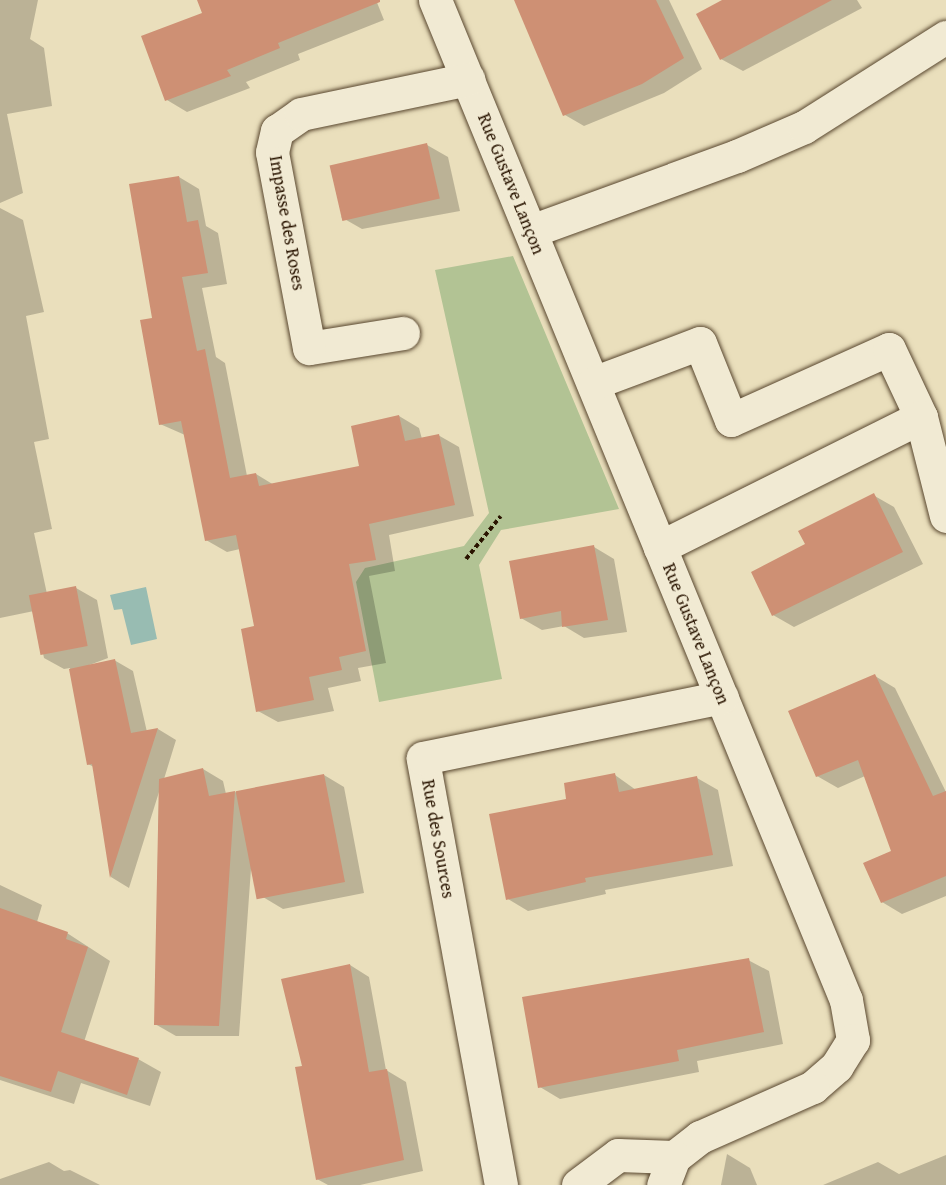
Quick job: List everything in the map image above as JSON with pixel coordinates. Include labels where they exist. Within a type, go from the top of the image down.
[{"type":"street","name":"Rue Gustave Lançon","points":[[435,0],[846,1000],[853,1040],[837,1066],[813,1087],[700,1137],[668,1171]]},
{"type":"street","points":[[531,231],[737,156],[804,127],[946,37]]},
{"type":"street","name":"Impasse des Roses","points":[[403,333],[309,348],[272,152],[277,131],[301,114],[468,79]]},
{"type":"street","points":[[593,383],[700,343],[731,420],[889,349],[921,417],[946,516]]},
{"type":"street","points":[[660,547],[921,417]]},
{"type":"street","name":"Rue des Sources","points":[[501,1185],[423,758],[722,697]]},
{"type":"street","points":[[578,1185],[618,1155],[668,1171]]},
{"type":"path","points":[[466,559],[501,516]]},
{"type":"green space","points":[[513,256],[619,509],[501,530],[479,565],[502,679],[379,702],[356,582],[365,568],[464,546],[489,513],[435,270]]},
{"type":"water","points":[[146,587],[157,639],[131,645],[122,609],[114,610],[110,595]]},
{"type":"building","points":[[197,0],[380,0],[380,2],[278,43],[280,48],[227,70],[231,76],[165,101],[141,36],[202,13]]},
{"type":"building","points":[[514,0],[656,0],[684,58],[642,84],[563,116]]},
{"type":"building","points":[[722,0],[832,0],[720,60],[696,14]]},
{"type":"building","points":[[427,143],[440,199],[342,221],[330,165]]},
{"type":"building","points":[[179,176],[187,222],[198,220],[208,273],[182,277],[197,351],[205,349],[230,478],[256,473],[259,486],[359,466],[351,426],[399,415],[405,441],[439,434],[455,505],[369,524],[376,560],[349,564],[366,651],[339,657],[342,670],[309,677],[314,700],[256,712],[241,629],[254,626],[236,535],[205,541],[181,421],[159,425],[140,320],[152,318],[129,184]]},
{"type":"building","points":[[874,493],[903,552],[772,616],[751,572],[805,544],[798,531]]},
{"type":"building","points":[[594,545],[608,620],[562,627],[561,611],[520,619],[509,561]]},
{"type":"building","points":[[76,586],[88,646],[41,655],[29,595]]},
{"type":"building","points":[[115,659],[131,733],[158,728],[110,878],[92,764],[87,765],[69,669]]},
{"type":"building","points":[[875,674],[933,796],[946,791],[946,876],[881,903],[863,863],[891,851],[858,760],[816,777],[788,711]]},
{"type":"building","points":[[203,768],[209,796],[235,791],[219,1026],[154,1025],[159,779]]},
{"type":"building","points":[[615,773],[619,792],[697,776],[713,855],[585,878],[586,882],[506,900],[489,814],[566,799],[564,783]]},
{"type":"building","points":[[324,774],[345,882],[257,899],[236,791]]},
{"type":"building","points":[[0,908],[68,932],[66,939],[88,947],[61,1032],[139,1058],[127,1095],[58,1071],[51,1092],[0,1076]]},
{"type":"building","points":[[749,958],[764,1032],[677,1050],[679,1061],[538,1088],[522,997]]},
{"type":"building","points":[[350,964],[369,1072],[387,1069],[404,1160],[316,1180],[295,1067],[302,1066],[281,979]]}]
